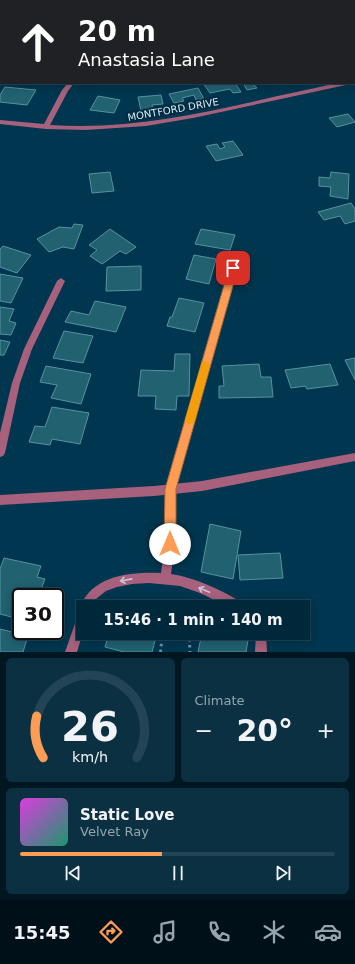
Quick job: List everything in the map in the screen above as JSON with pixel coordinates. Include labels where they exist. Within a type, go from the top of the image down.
[{"type":"street","points":[[46,127],[65,90],[70,84]]},
{"type":"street","name":"MONTFORD DRIVE","points":[[0,122],[46,127],[114,128],[184,118],[341,84]]},
{"type":"street","points":[[165,579],[170,544],[170,489],[233,268]]},
{"type":"street","points":[[0,453],[16,383],[28,349],[61,281]]},
{"type":"street","points":[[0,500],[202,486],[355,457]]},
{"type":"street","points":[[91,600],[100,588],[114,582],[130,579],[165,579],[191,584],[226,600]]},
{"type":"street","points":[[71,652],[76,637]]},
{"type":"street","points":[[261,640],[261,652]]},
{"type":"path","points":[[161,652],[160,649],[163,640]]},
{"type":"path","points":[[189,640],[190,652]]},
{"type":"building","points":[[204,84],[236,84],[241,92],[233,93],[230,89],[210,93]]},
{"type":"building","points":[[244,84],[253,84],[257,88],[247,90]]},
{"type":"building","points":[[5,87],[36,90],[27,105],[0,102],[0,95]]},
{"type":"building","points":[[198,88],[204,99],[196,100],[194,95],[182,98],[184,101],[174,103],[169,94]]},
{"type":"building","points":[[161,95],[163,104],[152,105],[153,110],[141,111],[138,97]]},
{"type":"building","points":[[98,96],[120,100],[114,113],[90,110]]},
{"type":"building","points":[[348,114],[355,122],[337,127],[329,118]]},
{"type":"building","points":[[233,141],[243,155],[216,161],[206,146],[217,144],[220,149],[225,147],[222,143]]},
{"type":"building","points":[[110,172],[114,191],[92,193],[89,174]]},
{"type":"building","points":[[331,172],[349,174],[348,199],[330,196],[331,187],[319,186],[319,177],[330,178]]},
{"type":"building","points":[[351,203],[355,209],[355,221],[345,224],[340,216],[324,220],[318,212]]},
{"type":"building","points":[[74,224],[83,225],[74,249],[63,247],[49,252],[37,239],[59,227],[72,228]]},
{"type":"building","points":[[110,229],[136,247],[126,254],[120,251],[102,264],[90,256],[97,250],[89,245]]},
{"type":"building","points":[[201,229],[235,235],[230,250],[195,244]]},
{"type":"building","points":[[3,246],[31,255],[17,273],[0,267],[0,249]]},
{"type":"building","points":[[194,255],[216,259],[209,284],[186,279]]},
{"type":"building","points":[[141,266],[141,290],[106,291],[107,267]]},
{"type":"building","points":[[0,274],[23,278],[11,303],[0,301]]},
{"type":"building","points":[[179,298],[204,303],[195,332],[167,326]]},
{"type":"building","points":[[95,301],[126,307],[116,332],[65,322],[71,311],[89,315]]},
{"type":"building","points":[[0,307],[14,309],[9,321],[16,323],[11,335],[0,334]]},
{"type":"building","points":[[64,331],[93,336],[83,363],[53,358]]},
{"type":"building","points":[[0,340],[10,342],[4,355],[0,355]]},
{"type":"building","points":[[175,354],[190,354],[189,396],[177,396],[176,410],[155,409],[156,396],[138,396],[141,370],[174,371]]},
{"type":"building","points":[[355,358],[355,380],[345,360]]},
{"type":"building","points":[[259,364],[261,377],[271,377],[273,397],[219,398],[219,386],[224,386],[222,366]]},
{"type":"building","points":[[330,364],[338,385],[307,389],[305,386],[291,388],[285,370]]},
{"type":"building","points":[[46,366],[91,374],[81,404],[51,398],[57,385],[40,382]]},
{"type":"building","points":[[52,407],[89,413],[80,444],[52,439],[50,445],[29,442],[35,426],[45,427]]},
{"type":"building","points":[[210,524],[241,531],[233,579],[201,572]]},
{"type":"building","points":[[280,553],[283,578],[240,580],[238,555]]},
{"type":"building","points":[[4,558],[41,566],[37,577],[45,579],[42,588],[12,588],[12,617],[0,614],[0,569]]},
{"type":"building","points":[[0,629],[12,632],[12,640],[27,640],[23,652],[0,652]]},
{"type":"building","points":[[107,640],[155,640],[152,652],[124,652],[105,647]]},
{"type":"building","points":[[201,640],[248,640],[246,652],[198,652]]},
{"type":"slow traffic","points":[[190,420],[206,365]]},
{"type":"route","points":[[170,544],[170,489],[233,268]]}]
